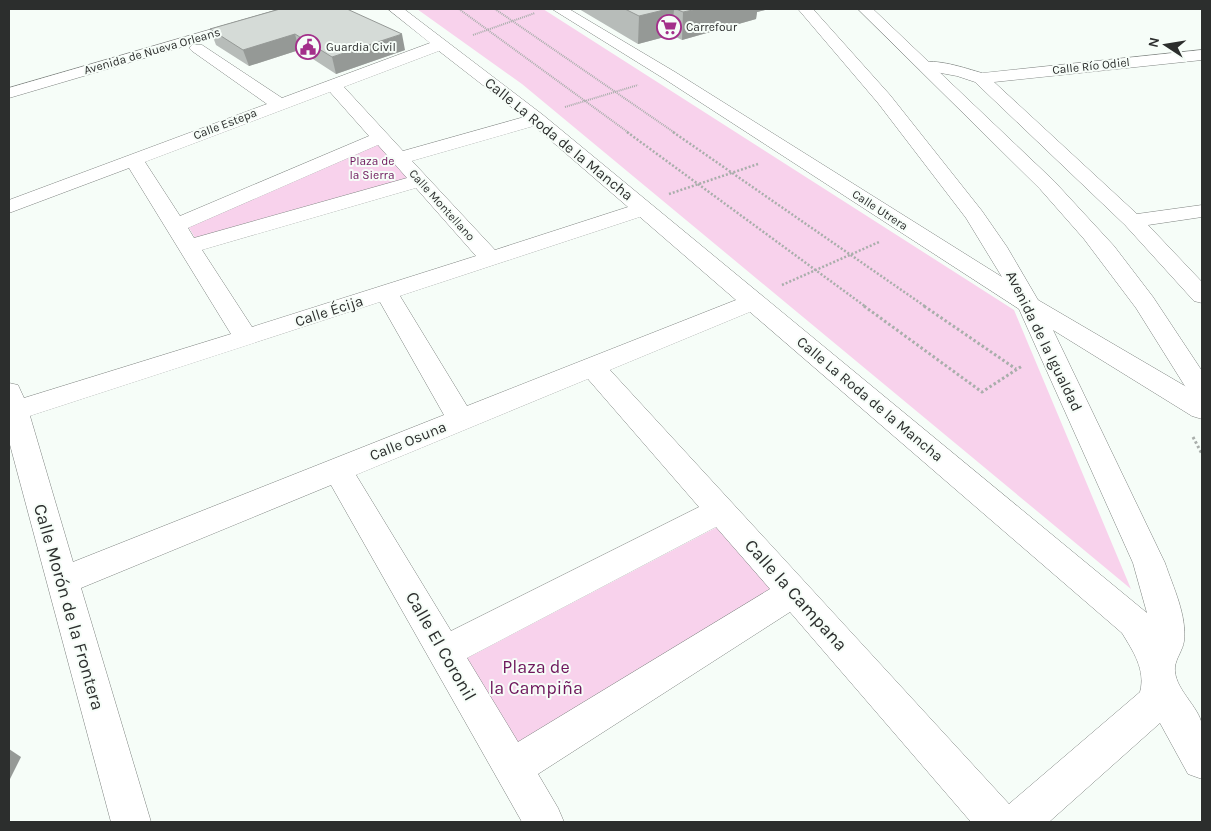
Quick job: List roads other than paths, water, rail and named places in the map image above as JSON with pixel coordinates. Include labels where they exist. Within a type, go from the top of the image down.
[{"type":"street","name":"Avenida de Nueva Orleans","points":[[9,92],[296,9]]},
{"type":"street","name":"Calle La Roda de la Mancha","points":[[395,9],[535,117],[1134,622],[1147,642],[1158,674],[1202,760]]},
{"type":"street","name":"Calle Utrera","points":[[559,9],[670,76],[1029,305],[1202,409]]},
{"type":"street","name":"Avenida de la Igualdad","points":[[804,9],[884,99],[975,215],[996,247],[1029,305],[1149,562],[1159,595],[1167,638],[1158,674]]},
{"type":"street","points":[[866,9],[1047,185],[1106,251],[1144,302],[1202,392]]},
{"type":"street","name":"Calle Estepa","points":[[9,207],[332,84],[443,45]]},
{"type":"street","points":[[197,48],[279,104]]},
{"type":"street","name":"Calle Río Odiel","points":[[981,78],[1202,55]]},
{"type":"street","points":[[925,66],[959,71],[981,78],[1132,221],[1202,296]]},
{"type":"street","name":"Calle Montellano","points":[[332,84],[491,259]]},
{"type":"street","points":[[400,158],[535,117]]},
{"type":"street","points":[[175,226],[381,137]]},
{"type":"street","points":[[133,159],[246,338]]},
{"type":"street","points":[[188,247],[420,181]]},
{"type":"street","name":"Calle Écija","points":[[11,401],[246,338],[491,259],[641,206]]},
{"type":"street","points":[[1132,221],[1202,211]]},
{"type":"street","points":[[386,292],[461,420]]},
{"type":"street","name":"Calle Osuna","points":[[62,581],[593,367],[753,300]]},
{"type":"street","name":"Calle la Campana","points":[[593,367],[998,822]]},
{"type":"street","name":"Calle Morón de la Frontera","points":[[11,401],[131,822]]},
{"type":"street","name":"Calle El Coronil","points":[[338,470],[544,822]]},
{"type":"street","points":[[444,652],[721,510]]},
{"type":"street","points":[[512,768],[793,592]]},
{"type":"street","points":[[1019,822],[1154,704],[1158,674]]},
{"type":"place","name":"Carrefour","points":[[669,27]]},
{"type":"place","name":"Guardia Civil","points":[[308,47]]},
{"type":"park label","name":"Plaza de la Sierra","points":[[372,168]]},
{"type":"park label","name":"Plaza de la Campiña","points":[[536,678]]}]
